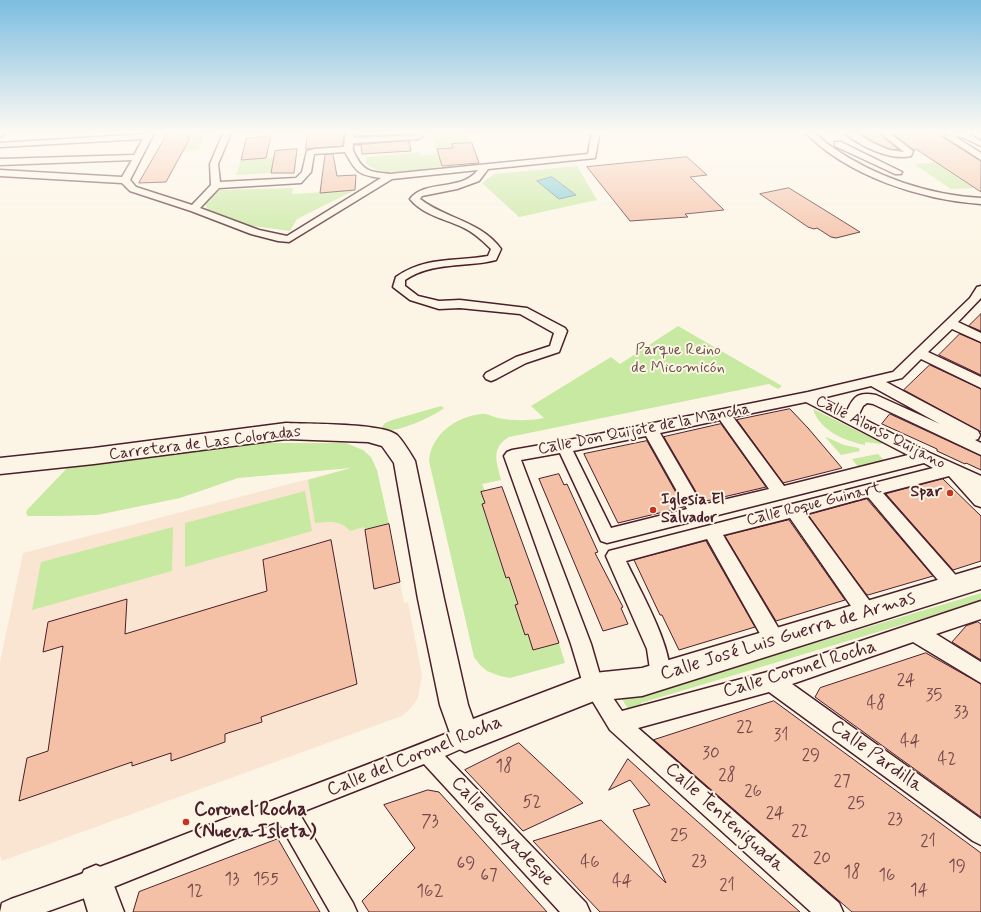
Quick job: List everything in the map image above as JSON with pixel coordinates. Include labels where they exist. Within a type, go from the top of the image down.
[{"type":"street","points":[[10,174],[125,180],[133,189],[194,209],[255,232],[278,238],[290,239],[311,224],[390,177]]},
{"type":"street","points":[[125,180],[129,174]]},
{"type":"street","points":[[215,174],[216,185]]},
{"type":"street","points":[[194,209],[216,185],[298,181],[305,177],[306,174]]},
{"type":"street","points":[[368,174],[390,177],[423,174]]},
{"type":"street","points":[[480,174],[476,179],[454,188],[428,191],[419,194],[415,199],[429,210],[468,225],[488,238],[496,249],[492,258],[444,263],[416,269],[400,279],[399,287],[414,298],[439,305],[460,304],[523,311],[561,331],[555,349],[521,360],[491,376]]},
{"type":"street","points":[[876,174],[913,188],[948,198],[979,201]]},
{"type":"street","name":"Calle Don Quijote de la Mancha","points":[[594,687],[581,644],[512,456],[564,447],[808,397],[897,375],[980,294]]},
{"type":"street","points":[[950,323],[981,338]]},
{"type":"street","points":[[920,353],[981,383]]},
{"type":"street","points":[[872,381],[981,439]]},
{"type":"street","name":"Calle Alonso Quijano","points":[[808,397],[925,457],[981,483]]},
{"type":"street","points":[[850,419],[857,403],[865,398],[870,399],[981,449]]},
{"type":"street","points":[[723,414],[780,493]]},
{"type":"street","points":[[650,429],[698,513]]},
{"type":"street","name":"Carretera de Las Coloradas","points":[[0,466],[94,456],[286,431],[368,434],[389,440],[404,461],[429,591],[454,705],[465,737]]},
{"type":"street","points":[[564,447],[606,536],[925,457]]},
{"type":"street","name":"Calle Alonso Quijano","points":[[952,469],[981,500]]},
{"type":"street","name":"Calle Roque Guinart","points":[[661,676],[657,648],[615,556],[952,469]]},
{"type":"street","points":[[871,490],[954,586]]},
{"type":"street","points":[[794,510],[867,613]]},
{"type":"street","points":[[711,531],[775,641]]},
{"type":"street","name":"Calle José Luis Guerra de Armas","points":[[594,687],[642,682],[981,578]]},
{"type":"street","name":"Calle Coronel Rocha","points":[[617,723],[771,681],[981,610]]},
{"type":"street","points":[[916,633],[981,673]]},
{"type":"street","name":"Calle Pardilla","points":[[771,681],[981,833]]},
{"type":"street","name":"Calle Tenteniguada","points":[[594,687],[617,723],[830,912]]},
{"type":"street","name":"Calle del Coronel Rocha","points":[[11,912],[101,897],[282,808],[354,782],[594,687]]},
{"type":"street","name":"Calle Guayadeque","points":[[427,752],[577,912]]},
{"type":"street","points":[[282,808],[344,912]]},
{"type":"shaded area","points":[[355,467],[365,530],[389,524],[404,603],[408,602],[422,675],[418,698],[411,708],[402,716],[2,861],[0,855],[0,662],[23,553]]},
{"type":"green space","points":[[236,174],[261,174],[236,175]]},
{"type":"green space","points":[[494,174],[581,174],[597,200],[519,217],[482,183]]},
{"type":"green space","points":[[928,174],[952,174],[974,188],[951,189]]},
{"type":"green space","points":[[293,188],[292,194],[355,190],[297,219],[290,231],[246,225],[208,211],[205,204],[218,190]]},
{"type":"green space","name":"Parque Reino de Micomicón","points":[[678,326],[782,386],[778,389],[769,384],[509,437],[503,441],[499,446],[496,456],[501,480],[482,484],[485,491],[481,492],[485,503],[482,504],[506,578],[509,577],[534,650],[559,643],[565,663],[510,678],[487,671],[474,657],[429,461],[434,443],[439,435],[454,423],[471,416],[483,414],[515,420],[544,418],[531,406],[611,357],[620,364]]},
{"type":"green space","points":[[441,406],[444,408],[424,419],[398,429],[385,430],[382,427],[385,423],[392,420]]},
{"type":"green space","points":[[813,409],[882,443],[865,442],[865,445],[842,438],[827,429],[821,423],[816,417]]},
{"type":"green space","points":[[826,437],[844,445],[859,448],[860,451],[841,455]]},
{"type":"green space","points":[[256,443],[346,443],[363,450],[371,457],[377,470],[389,524],[365,530],[364,527],[350,531],[346,527],[334,522],[315,523],[308,480],[351,468],[238,478],[180,498],[97,515],[28,516],[26,513],[27,510],[69,466]]},
{"type":"green space","points":[[878,454],[886,462],[859,468],[852,459]]},
{"type":"green space","points":[[305,491],[312,531],[185,567],[185,523]]},
{"type":"green space","points":[[173,527],[172,571],[32,610],[41,562]]},
{"type":"green space","points":[[981,593],[981,601],[641,703],[642,708],[630,713],[620,695],[656,691]]},
{"type":"water","points":[[552,177],[576,195],[559,199],[537,181]]},
{"type":"building","points":[[144,174],[171,174],[166,182],[139,183]]},
{"type":"building","points":[[323,174],[337,174],[337,176],[356,175],[355,190],[320,193]]},
{"type":"building","points":[[592,174],[705,174],[707,175],[690,177],[724,210],[685,214],[688,217],[630,221]]},
{"type":"building","points":[[953,174],[981,174],[981,192]]},
{"type":"building","points":[[789,188],[860,232],[836,238],[831,237],[817,228],[814,229],[808,227],[760,194]]},
{"type":"building","points":[[981,314],[981,331],[969,326]]},
{"type":"building","points":[[960,334],[981,343],[981,375],[939,355]]},
{"type":"building","points":[[930,365],[981,389],[981,432],[904,390]]},
{"type":"building","points":[[790,409],[842,468],[783,483],[737,420]]},
{"type":"building","points":[[890,414],[981,456],[981,470],[937,451],[937,449],[882,424]]},
{"type":"building","points":[[721,424],[766,487],[702,502],[664,437]]},
{"type":"building","points":[[647,441],[684,507],[618,523],[584,454]]},
{"type":"building","points":[[559,474],[564,485],[567,484],[598,552],[595,553],[623,607],[621,608],[628,624],[603,631],[539,479]]},
{"type":"building","points":[[943,479],[981,516],[981,561],[953,570],[886,494]]},
{"type":"building","points":[[502,487],[559,643],[533,650],[528,634],[525,635],[515,605],[518,604],[509,577],[506,578],[482,504],[485,503],[481,492]]},
{"type":"building","points":[[867,499],[933,576],[868,595],[866,594],[808,515]]},
{"type":"building","points":[[789,520],[845,600],[776,621],[725,536]]},
{"type":"building","points":[[389,524],[400,582],[374,589],[365,530]]},
{"type":"building","points":[[331,540],[357,684],[261,717],[262,722],[225,734],[225,742],[171,761],[171,753],[132,766],[132,762],[19,801],[27,758],[48,751],[63,646],[43,652],[48,622],[127,599],[125,634],[267,591],[263,560]]},
{"type":"building","points":[[706,541],[755,627],[679,650],[662,615],[660,615],[634,560]]},
{"type":"building","points":[[978,622],[981,624],[981,660],[952,642],[966,626]]},
{"type":"building","points":[[926,653],[981,684],[981,817],[815,697],[820,688]]},
{"type":"building","points":[[774,701],[981,853],[981,912],[852,912],[654,740]]},
{"type":"building","points":[[519,743],[583,803],[523,831],[465,770]]},
{"type":"building","points":[[628,759],[800,912],[600,912],[533,841],[601,820],[666,883],[633,810],[650,805],[630,780],[609,790]]},
{"type":"building","points":[[428,790],[439,792],[547,912],[369,912],[362,901],[415,848],[384,805]]},
{"type":"building","points":[[278,839],[320,912],[133,912],[139,892]]},
{"type":"place","name":"Spar","points":[[950,493]]},
{"type":"place","name":"Iglesia El Salvador","points":[[653,510]]},
{"type":"place","name":"Coronel Rocha (Nueva Isleta)","points":[[186,822]]}]
